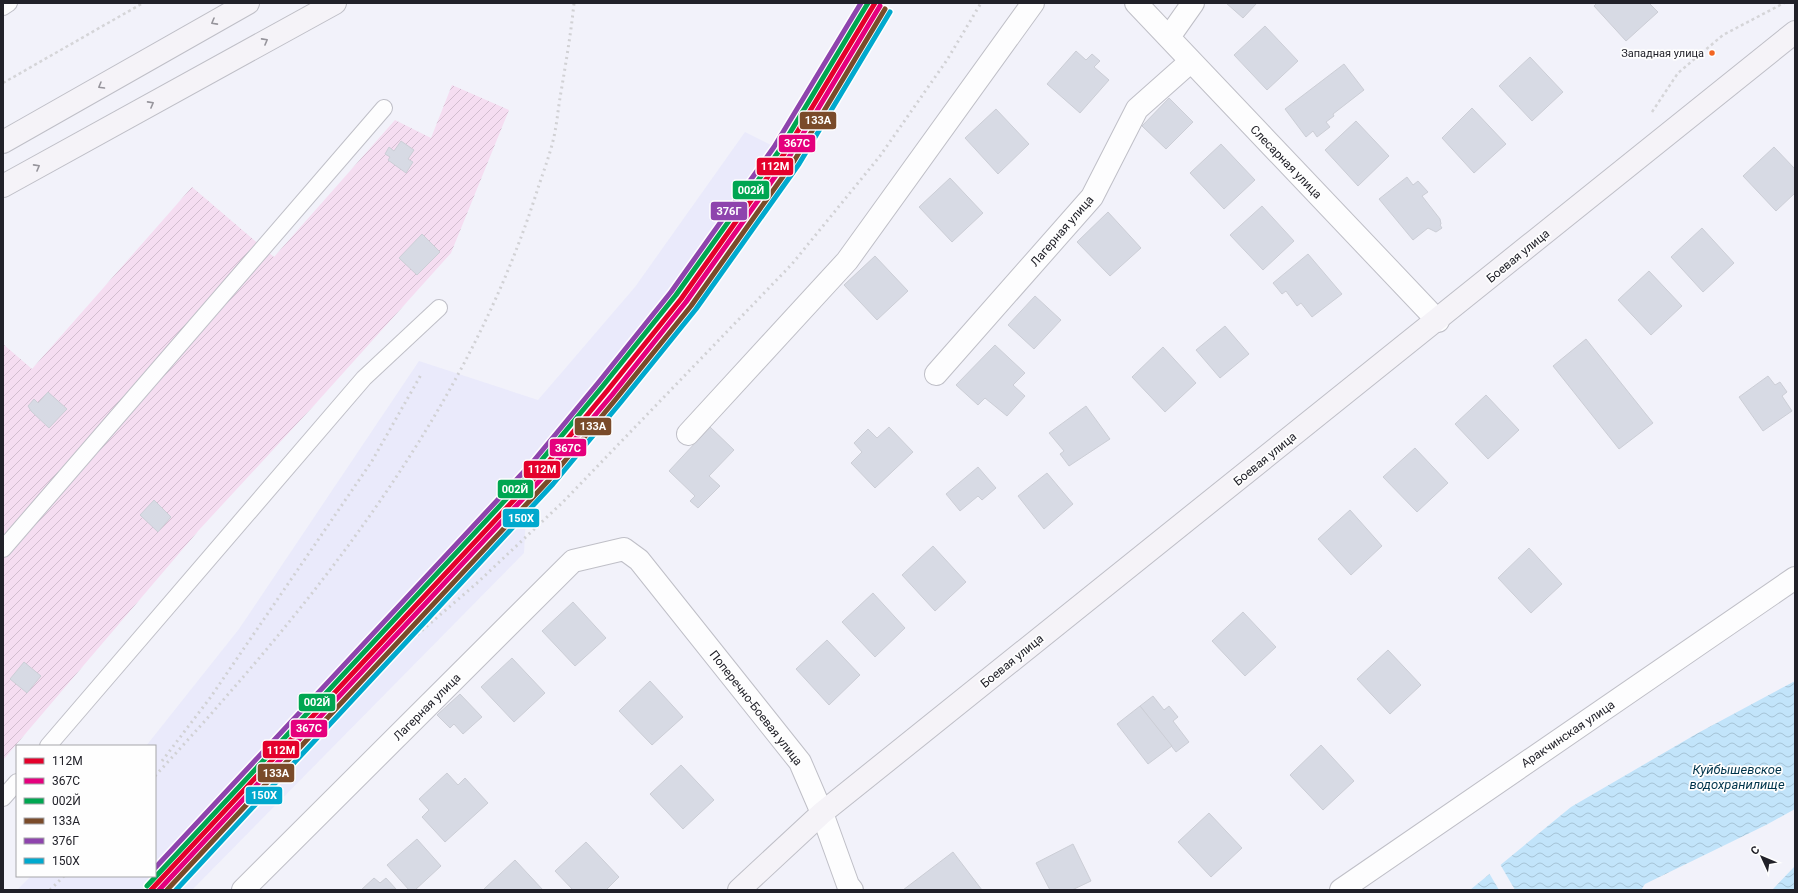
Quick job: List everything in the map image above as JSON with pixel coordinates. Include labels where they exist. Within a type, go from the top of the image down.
[{"type":"main road","points":[[3,142],[248,3]]},
{"type":"main road","points":[[3,186],[334,3]]},
{"type":"main road","name":"Боевая улица","points":[[739,890],[822,813],[1795,32]]},
{"type":"street","points":[[688,434],[847,261],[1033,3]]},
{"type":"street","name":"Слесарная улица","points":[[1136,3],[1169,37],[1190,62],[1438,320]]},
{"type":"street","points":[[1169,37],[1193,3]]},
{"type":"street","name":"Лагерная улица","points":[[936,374],[1092,197],[1137,109],[1190,62]]},
{"type":"street","name":"Лагерная улица","points":[[243,890],[573,561],[624,549]]},
{"type":"street","name":"Поперечно-Боевая улица","points":[[624,549],[639,560],[800,762],[822,813],[848,885],[852,890]]},
{"type":"street","name":"Аракчинская улица","points":[[1342,890],[1795,578]]},
{"type":"lane","points":[[3,7],[9,3]]},
{"type":"lane","points":[[3,549],[384,108]]},
{"type":"lane","points":[[49,745],[364,378],[439,308]]},
{"type":"lane","points":[[3,798],[16,783]]},
{"type":"path","points":[[3,84],[143,3]]},
{"type":"shaded area","points":[[452,85],[509,110],[451,253],[318,401],[199,530],[3,760],[3,344],[32,369],[192,187],[274,257],[395,120],[431,138]]},
{"type":"shaded area","points":[[745,132],[803,161],[526,514],[524,553],[192,890],[17,890],[30,877],[156,877],[156,745],[147,745],[239,629],[419,361],[538,400],[635,287]]},
{"type":"water","name":"Куйбышевское водохранилище","points":[[1795,681],[1795,809],[1766,825],[1645,884],[1641,890],[1470,890],[1571,807],[1698,733]]},
{"type":"water","points":[[1795,866],[1795,890],[1772,890]]},
{"type":"pier","points":[[1500,864],[1515,890],[1499,890],[1489,873]]},
{"type":"building","points":[[1226,3],[1257,3],[1243,18]]},
{"type":"building","points":[[1597,3],[1649,3],[1658,12],[1626,41],[1594,6]]},
{"type":"building","points":[[1265,26],[1298,61],[1267,90],[1234,55]]},
{"type":"building","points":[[1076,51],[1086,60],[1092,54],[1100,61],[1094,67],[1109,80],[1080,113],[1047,84]]},
{"type":"building","points":[[1530,57],[1563,92],[1532,121],[1499,86]]},
{"type":"building","points":[[1344,64],[1364,90],[1333,114],[1334,116],[1326,122],[1330,127],[1317,137],[1313,131],[1306,137],[1285,109]]},
{"type":"building","points":[[1169,98],[1193,122],[1166,149],[1142,126]]},
{"type":"building","points":[[1472,108],[1506,144],[1474,173],[1442,138]]},
{"type":"building","points":[[996,109],[1029,144],[998,174],[965,138]]},
{"type":"building","points":[[1356,121],[1389,156],[1358,186],[1325,150]]},
{"type":"building","points":[[401,141],[414,150],[408,159],[413,162],[406,173],[388,160],[390,157],[385,154],[389,147],[394,151]]},
{"type":"building","points":[[1221,144],[1255,180],[1224,209],[1190,173]]},
{"type":"building","points":[[1774,147],[1795,169],[1795,193],[1776,211],[1743,176]]},
{"type":"building","points":[[1407,177],[1413,185],[1418,181],[1428,192],[1422,196],[1440,219],[1440,225],[1442,228],[1436,232],[1428,228],[1413,240],[1379,199]]},
{"type":"building","points":[[950,178],[983,213],[952,242],[919,207]]},
{"type":"building","points":[[1262,206],[1294,241],[1263,270],[1230,235]]},
{"type":"building","points":[[1108,212],[1141,248],[1110,276],[1077,242]]},
{"type":"building","points":[[1702,228],[1734,263],[1703,292],[1671,257]]},
{"type":"building","points":[[422,234],[440,252],[417,275],[399,258]]},
{"type":"building","points":[[1308,254],[1342,294],[1312,317],[1301,303],[1297,306],[1286,291],[1282,294],[1273,283]]},
{"type":"building","points":[[875,256],[908,291],[877,320],[844,285]]},
{"type":"building","points":[[1649,271],[1682,306],[1651,335],[1618,300]]},
{"type":"building","points":[[1035,296],[1061,320],[1034,349],[1008,325]]},
{"type":"building","points":[[1225,326],[1249,354],[1220,378],[1196,350]]},
{"type":"building","points":[[1586,339],[1653,423],[1619,449],[1553,366]]},
{"type":"building","points":[[995,345],[1025,373],[1013,385],[1025,396],[1007,416],[985,398],[978,405],[956,385]]},
{"type":"building","points":[[1163,347],[1196,383],[1165,412],[1132,377]]},
{"type":"building","points":[[1768,376],[1775,385],[1780,382],[1787,392],[1782,396],[1792,411],[1763,431],[1739,397]]},
{"type":"building","points":[[48,392],[67,409],[49,428],[31,411],[28,406],[34,399],[38,403]]},
{"type":"building","points":[[1486,395],[1519,430],[1488,459],[1455,424]]},
{"type":"building","points":[[1086,406],[1110,439],[1069,466],[1060,454],[1064,451],[1049,433]]},
{"type":"building","points":[[710,427],[734,450],[709,476],[720,486],[698,508],[690,501],[695,496],[669,471]]},
{"type":"building","points":[[889,427],[913,452],[875,488],[851,463],[862,452],[854,443],[868,429],[877,438]]},
{"type":"building","points":[[1415,448],[1448,483],[1417,512],[1383,477]]},
{"type":"building","points":[[978,467],[996,488],[982,500],[978,496],[960,511],[946,494]]},
{"type":"building","points":[[1047,473],[1073,504],[1044,529],[1018,496]]},
{"type":"building","points":[[154,500],[171,517],[158,532],[140,515]]},
{"type":"building","points":[[1350,510],[1382,546],[1351,575],[1318,539]]},
{"type":"building","points":[[933,546],[966,582],[935,611],[902,575]]},
{"type":"building","points":[[1529,548],[1562,584],[1531,613],[1498,578]]},
{"type":"building","points":[[873,593],[905,628],[875,657],[842,622]]},
{"type":"building","points":[[573,602],[606,638],[575,666],[542,631]]},
{"type":"building","points":[[1243,612],[1276,647],[1245,676],[1212,641]]},
{"type":"building","points":[[827,640],[860,675],[829,705],[796,669]]},
{"type":"building","points":[[1388,650],[1421,685],[1390,714],[1357,679]]},
{"type":"building","points":[[512,658],[545,693],[514,722],[481,687]]},
{"type":"building","points":[[24,662],[41,676],[27,693],[10,679]]},
{"type":"building","points":[[650,681],[683,717],[652,745],[619,711]]},
{"type":"building","points":[[460,694],[482,717],[463,734],[454,724],[450,728],[437,715]]},
{"type":"building","points":[[1153,696],[1164,710],[1169,706],[1178,717],[1173,721],[1189,742],[1176,752],[1140,706]]},
{"type":"building","points":[[1140,706],[1172,746],[1148,764],[1117,724]]},
{"type":"building","points":[[1321,745],[1354,781],[1323,810],[1290,775]]},
{"type":"building","points":[[681,765],[714,800],[683,829],[650,794]]},
{"type":"building","points":[[447,773],[458,785],[465,778],[488,803],[445,842],[422,817],[429,810],[419,799]]},
{"type":"building","points":[[1209,813],[1242,848],[1211,877],[1178,842]]},
{"type":"building","points":[[417,839],[441,866],[415,890],[409,890],[387,865]]},
{"type":"building","points":[[586,842],[619,877],[606,890],[573,890],[555,871]]},
{"type":"building","points":[[1073,844],[1091,881],[1072,890],[1050,890],[1036,863]]},
{"type":"building","points":[[953,852],[982,890],[903,890]]},
{"type":"building","points":[[515,860],[543,890],[484,889]]},
{"type":"building","points":[[374,878],[380,883],[386,878],[396,889],[361,890]]},
{"type":"railway","points":[[156,775],[214,711],[272,643],[327,574],[379,502],[427,428],[470,351],[508,271],[550,153],[556,129],[574,3]]},
{"type":"railway","points":[[272,760],[477,583],[563,502],[792,264],[880,156],[947,60],[981,3]]},
{"type":"railway","points":[[162,761],[210,698],[372,461],[422,373]]},
{"type":"railway","points":[[50,890],[63,877]]},
{"type":"transit line","name":"376Г","points":[[156,867],[531,464],[598,383],[671,292],[774,147],[861,3]]},
{"type":"transit line","name":"002Й","points":[[156,876],[535,468],[602,387],[676,295],[779,151],[868,3]]},
{"type":"transit line","name":"112М","points":[[151,890],[540,472],[607,391],[681,299],[784,154],[875,3]]},
{"type":"transit line","name":"367С","points":[[159,890],[544,476],[612,395],[686,302],[789,157],[880,6]]},
{"type":"transit line","name":"133А","points":[[167,890],[549,480],[616,399],[691,306],[794,161],[885,9]]},
{"type":"transit line","name":"150Х","points":[[176,890],[553,484],[621,402],[696,309],[799,164],[890,12]]},
{"type":"transit line","name":"002Й","points":[[147,886],[155,877]]},
{"type":"place","name":"Западная улица","points":[[1712,53]]}]
